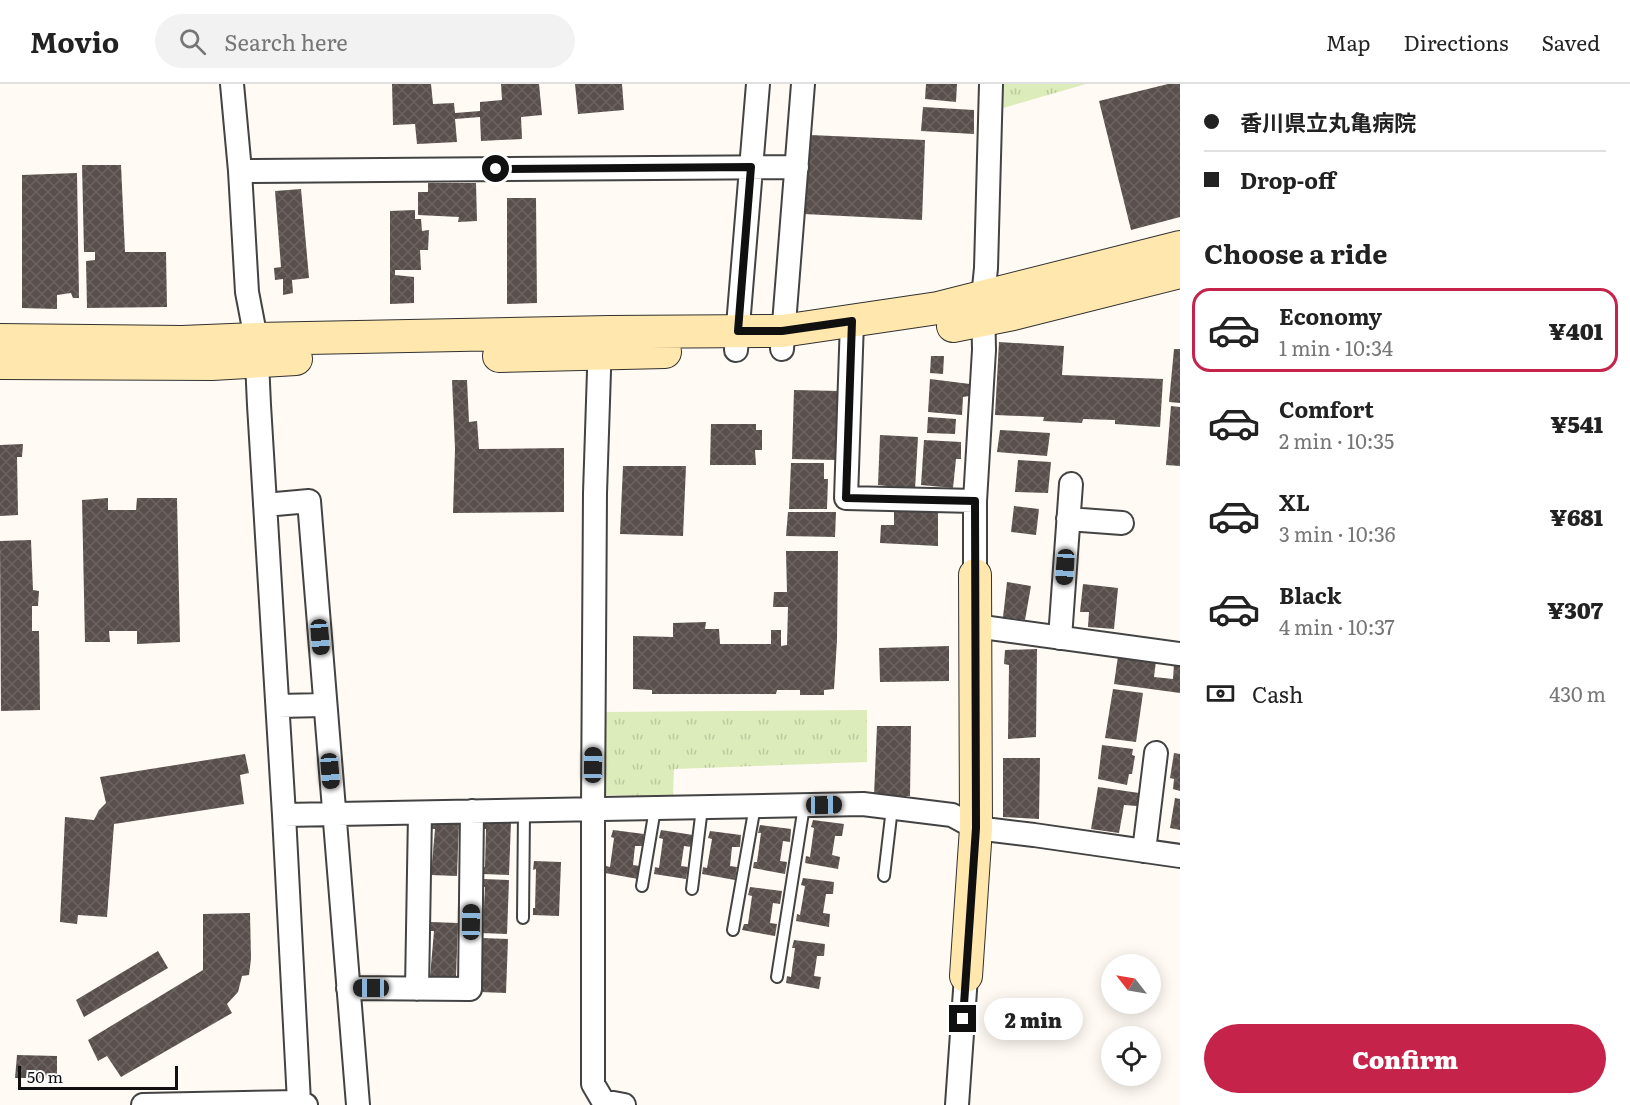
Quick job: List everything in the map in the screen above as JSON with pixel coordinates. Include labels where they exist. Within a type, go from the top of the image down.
[{"type":"street","points":[[143,1105],[303,1104],[257,350],[247,292],[232,84]]},
{"type":"street","points":[[737,341],[758,84]]},
{"type":"street","points":[[782,340],[803,84]]},
{"type":"street","points":[[957,1105],[976,828],[975,501],[984,350],[983,309],[991,84]]},
{"type":"street","points":[[240,171],[797,167]]},
{"type":"street","points":[[0,340],[182,342],[257,350],[782,340],[852,331],[952,327],[983,309],[1180,247]]},
{"type":"street","points":[[983,309],[1024,311],[1180,272]]},
{"type":"street","points":[[852,331],[846,498],[975,501]]},
{"type":"street","points":[[598,343],[593,810],[593,1084],[603,1101],[624,1105]]},
{"type":"street","points":[[0,363],[212,364],[257,350]]},
{"type":"street","points":[[1060,638],[1071,484]]},
{"type":"street","points":[[265,505],[309,501],[358,1105]]},
{"type":"street","points":[[1068,519],[1122,523]]},
{"type":"street","points":[[975,626],[1180,654]]},
{"type":"street","points":[[278,706],[325,705]]},
{"type":"street","points":[[1144,850],[1156,753]]},
{"type":"street","points":[[284,815],[863,804],[952,815],[976,828],[1180,856]]},
{"type":"street","points":[[348,988],[470,989],[472,811]]},
{"type":"street","points":[[417,989],[420,813]]},
{"type":"lane","points":[[777,976],[804,806]]},
{"type":"lane","points":[[733,930],[755,807]]},
{"type":"lane","points":[[692,889],[702,808]]},
{"type":"lane","points":[[884,876],[892,808]]},
{"type":"lane","points":[[642,886],[655,809]]},
{"type":"lane","points":[[523,918],[524,810]]},
{"type":"green space","points":[[1003,84],[1086,84],[1003,108]]},
{"type":"green space","points":[[867,710],[867,762],[674,769],[673,797],[605,795],[604,712]]},
{"type":"building","points":[[392,84],[431,84],[433,104],[454,103],[455,113],[480,111],[480,102],[502,100],[501,84],[539,84],[542,115],[521,117],[522,139],[481,141],[480,117],[455,119],[457,142],[417,144],[415,124],[393,125]]},
{"type":"building","points":[[575,84],[622,84],[624,110],[578,114]]},
{"type":"building","points":[[926,84],[957,84],[956,102],[925,99]]},
{"type":"building","points":[[1168,84],[1180,84],[1180,217],[1131,230],[1099,101]]},
{"type":"building","points":[[923,107],[974,110],[974,134],[921,131]]},
{"type":"building","points":[[810,135],[925,140],[922,220],[804,214]]},
{"type":"building","points":[[82,165],[121,165],[125,252],[166,252],[167,307],[87,308],[86,261],[95,260],[95,252],[84,252]]},
{"type":"building","points":[[77,173],[79,298],[73,298],[71,293],[57,295],[57,309],[22,308],[22,175]]},
{"type":"building","points":[[428,183],[476,183],[477,221],[458,222],[459,217],[418,215],[418,192],[428,192]]},
{"type":"building","points":[[301,189],[309,278],[292,280],[293,293],[283,295],[283,279],[275,280],[274,268],[281,267],[275,191]]},
{"type":"building","points":[[507,198],[536,198],[537,303],[507,304]]},
{"type":"building","points":[[415,210],[415,219],[421,219],[422,231],[429,230],[428,250],[420,250],[421,270],[395,270],[395,275],[414,277],[414,303],[390,304],[390,211]]},
{"type":"building","points":[[999,342],[1064,346],[1062,375],[1163,379],[1160,427],[1115,424],[1115,420],[1083,419],[1082,423],[1043,421],[1044,417],[995,415]]},
{"type":"building","points":[[1174,349],[1180,349],[1180,403],[1169,402]]},
{"type":"building","points":[[931,356],[944,356],[943,374],[930,373]]},
{"type":"building","points":[[930,379],[970,384],[969,396],[963,397],[962,415],[928,412]]},
{"type":"building","points":[[452,380],[467,380],[469,422],[477,421],[479,449],[564,448],[564,512],[453,513],[455,449]]},
{"type":"building","points":[[794,390],[839,391],[837,460],[792,459]]},
{"type":"building","points":[[1171,406],[1180,407],[1180,466],[1166,465]]},
{"type":"building","points":[[928,417],[956,419],[955,434],[927,433]]},
{"type":"building","points":[[711,424],[756,424],[756,430],[762,430],[762,450],[755,450],[756,465],[710,465]]},
{"type":"building","points":[[1000,430],[1050,433],[1047,456],[997,452]]},
{"type":"building","points":[[880,435],[918,437],[915,489],[878,485]]},
{"type":"building","points":[[924,440],[961,442],[961,459],[956,459],[953,488],[921,485]]},
{"type":"building","points":[[23,444],[22,457],[17,457],[18,515],[0,516],[0,445]]},
{"type":"building","points":[[1018,460],[1051,462],[1048,493],[1015,492]]},
{"type":"building","points":[[791,463],[824,463],[824,479],[828,479],[827,509],[789,509]]},
{"type":"building","points":[[623,466],[686,466],[683,536],[620,534]]},
{"type":"building","points":[[108,498],[108,510],[136,510],[137,498],[177,498],[180,642],[137,644],[137,631],[109,631],[110,642],[85,642],[82,500]]},
{"type":"building","points":[[1014,506],[1039,509],[1036,535],[1011,532]]},
{"type":"building","points":[[894,511],[938,511],[938,546],[880,543],[881,525],[894,525]]},
{"type":"building","points":[[788,512],[836,512],[835,537],[786,536]]},
{"type":"building","points":[[31,540],[33,590],[39,591],[38,606],[32,606],[32,631],[39,631],[40,710],[1,711],[0,541]]},
{"type":"building","points":[[786,551],[838,551],[834,689],[824,690],[824,695],[800,695],[800,690],[777,690],[776,694],[652,694],[652,690],[633,689],[633,636],[673,637],[673,623],[706,622],[705,629],[719,629],[720,644],[771,644],[771,630],[781,630],[781,646],[787,645],[788,607],[773,607],[774,592],[787,592]]},
{"type":"building","points":[[1007,582],[1031,586],[1025,620],[1003,617]]},
{"type":"building","points":[[1083,584],[1118,588],[1114,629],[1088,627],[1089,612],[1080,612]]},
{"type":"building","points":[[949,646],[949,681],[880,682],[879,648]]},
{"type":"building","points":[[1037,649],[1036,737],[1008,739],[1009,665],[1004,664],[1005,650]]},
{"type":"building","points":[[1118,656],[1156,661],[1154,677],[1173,679],[1174,664],[1180,664],[1180,693],[1114,684]]},
{"type":"building","points":[[1113,689],[1143,693],[1136,742],[1105,738]]},
{"type":"building","points":[[877,726],[911,726],[910,796],[874,796]]},
{"type":"building","points":[[1102,745],[1133,749],[1132,755],[1135,756],[1132,774],[1129,774],[1127,785],[1098,779]]},
{"type":"building","points":[[1174,753],[1180,754],[1180,791],[1173,789],[1174,779],[1170,778]]},
{"type":"building","points":[[245,754],[249,773],[240,775],[244,804],[114,824],[107,917],[78,915],[77,924],[60,922],[65,817],[94,820],[106,803],[100,777]]},
{"type":"building","points":[[1003,758],[1040,758],[1039,819],[1003,817]]},
{"type":"building","points":[[1098,787],[1139,793],[1137,806],[1124,805],[1119,833],[1091,829]]},
{"type":"building","points":[[1175,798],[1180,799],[1180,830],[1170,828]]},
{"type":"building","points":[[484,820],[511,821],[509,875],[483,874],[486,829],[484,829]]},
{"type":"building","points":[[813,820],[844,824],[842,836],[835,836],[832,855],[840,857],[838,869],[805,863],[806,856],[810,857]]},
{"type":"building","points":[[432,821],[459,822],[457,876],[431,875],[435,829],[432,829]]},
{"type":"building","points":[[760,825],[791,829],[790,842],[783,841],[780,861],[787,862],[785,874],[753,868],[754,862],[757,862]]},
{"type":"building","points":[[613,830],[644,834],[642,846],[635,846],[633,865],[640,866],[638,879],[605,873],[606,866],[610,867]]},
{"type":"building","points":[[661,830],[693,835],[691,847],[684,846],[681,866],[688,867],[686,879],[654,874],[655,867],[659,868],[663,839],[659,838]]},
{"type":"building","points":[[710,831],[741,835],[740,847],[732,847],[730,866],[737,867],[735,880],[702,874],[703,867],[707,868],[712,839],[708,838]]},
{"type":"building","points":[[534,861],[561,862],[559,916],[533,915],[536,869],[533,870]]},
{"type":"building","points":[[803,878],[834,882],[833,894],[826,894],[823,913],[830,914],[829,927],[796,921],[797,914],[800,915],[805,886],[801,885]]},
{"type":"building","points":[[483,879],[509,880],[507,934],[481,933],[485,887],[482,887]]},
{"type":"building","points":[[750,887],[782,891],[780,904],[773,903],[770,923],[777,924],[775,936],[742,930],[744,924],[748,924],[752,896],[748,895]]},
{"type":"building","points":[[250,913],[249,975],[242,976],[238,992],[227,1004],[232,1013],[121,1077],[107,1056],[98,1061],[88,1040],[203,970],[203,914]]},
{"type":"building","points":[[431,922],[458,923],[456,977],[430,977],[434,931],[431,931]]},
{"type":"building","points":[[482,938],[508,939],[506,993],[480,992]]},
{"type":"building","points":[[794,940],[825,944],[824,956],[817,956],[814,976],[821,977],[819,989],[786,983],[787,976],[791,977]]},
{"type":"building","points":[[158,951],[168,968],[84,1017],[76,1000]]},
{"type":"building","points":[[17,1055],[57,1056],[57,1078],[15,1078]]},
{"type":"route","points":[[496,169],[751,167],[738,331],[782,331],[852,321],[846,498],[975,501],[976,828],[963,1019]]}]
